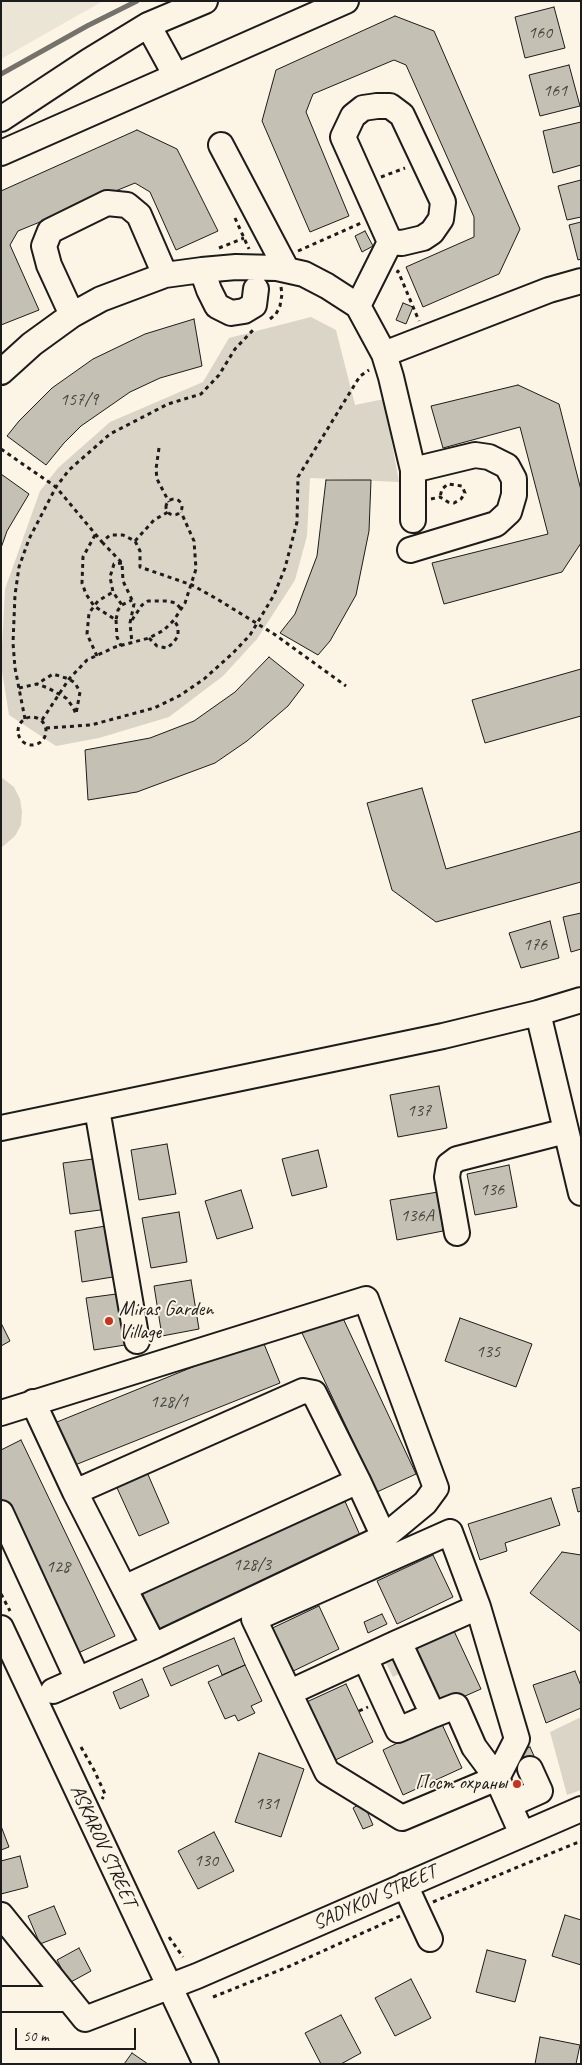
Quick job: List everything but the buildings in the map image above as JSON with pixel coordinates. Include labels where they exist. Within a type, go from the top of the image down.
[{"type":"street","points":[[1,119],[148,25],[205,1]]},
{"type":"street","points":[[1,153],[346,1]]},
{"type":"street","points":[[148,25],[176,76]]},
{"type":"street","points":[[390,106],[402,115],[409,166],[443,202],[441,219],[432,232],[423,238],[402,243],[390,242],[343,137],[352,116],[363,108],[390,106]]},
{"type":"street","points":[[221,145],[286,264],[327,286],[358,306],[385,357],[413,470],[413,512]]},
{"type":"street","points":[[72,315],[49,265],[44,246],[50,231],[107,203],[127,204],[139,215],[165,275]]},
{"type":"street","points":[[358,306],[390,242]]},
{"type":"street","points":[[1,372],[32,344],[72,315],[101,299],[165,275],[202,270],[286,264]]},
{"type":"street","points":[[202,270],[209,290],[218,306],[231,313],[244,311],[254,305],[256,289]]},
{"type":"street","points":[[385,357],[426,337],[549,290],[581,281]]},
{"type":"street","points":[[410,550],[496,524],[509,512],[514,495],[514,479],[507,466],[489,456],[475,455],[413,470]]},
{"type":"street","points":[[1,1128],[443,1036],[538,1013],[581,1000]]},
{"type":"street","points":[[538,1013],[581,1193]]},
{"type":"street","points":[[97,1109],[137,1341]]},
{"type":"street","points":[[457,1233],[447,1177],[450,1165],[457,1158],[566,1131]]},
{"type":"street","points":[[1,1413],[366,1299],[436,1488],[425,1503],[384,1537],[154,1646],[53,1691]]},
{"type":"street","points":[[75,1492],[303,1391],[314,1393],[384,1537]]},
{"type":"street","points":[[33,1402],[75,1492],[154,1646]]},
{"type":"street","points":[[124,1588],[358,1481]]},
{"type":"street","points":[[1,1513],[78,1680]]},
{"type":"street","points":[[450,1532],[474,1608],[505,1734],[497,1778],[402,1818],[378,1798],[327,1772],[254,1619],[355,1580],[450,1532]]},
{"type":"street","points":[[298,1688],[474,1608]]},
{"type":"street","name":"ASKAROV STREET","points":[[1,1628],[206,2064]]},
{"type":"street","points":[[399,1642],[433,1715]]},
{"type":"street","points":[[365,1658],[398,1730],[456,1706],[474,1747],[497,1778],[522,1834]]},
{"type":"street","points":[[509,1805],[540,1792],[530,1769]]},
{"type":"street","name":"SADYKOV STREET","points":[[68,1999],[85,2019],[197,1976],[581,1809]]},
{"type":"street","points":[[405,1885],[430,1940]]},
{"type":"street","points":[[1,1915],[68,1999]]},
{"type":"street","points":[[1,1999],[68,1999]]},
{"type":"path","points":[[380,177],[409,166]]},
{"type":"path","points":[[376,169],[383,185]]},
{"type":"path","points":[[266,321],[276,314],[280,306],[286,264],[378,215]]},
{"type":"path","points":[[394,279],[398,271],[426,337]]},
{"type":"path","points":[[25,719],[15,668],[13,616],[19,567],[32,532],[56,487],[69,470],[110,434],[168,404],[201,394],[219,375],[235,348],[260,325]]},
{"type":"path","points":[[46,728],[91,725],[154,708],[179,696],[204,679],[250,635],[274,595],[288,560],[296,522],[298,477],[360,376],[385,357]]},
{"type":"path","points":[[159,448],[156,469],[157,479],[169,502]]},
{"type":"path","points":[[1,449],[56,487],[95,535],[122,563],[123,581],[134,604],[130,622],[132,643]]},
{"type":"path","points":[[413,512],[440,497],[442,489],[448,484],[462,486],[465,493],[461,499],[454,503],[440,497]]},
{"type":"path","points":[[42,720],[69,679],[87,660],[121,646],[150,638],[164,630],[174,620],[192,585],[196,569],[194,541],[181,512],[183,505],[179,500],[171,499],[166,505],[168,512],[174,515],[181,512]]},
{"type":"path","points":[[135,541],[154,520],[168,512]]},
{"type":"path","points":[[95,535],[83,557],[82,583],[86,594],[94,606],[116,620]]},
{"type":"path","points":[[102,542],[110,535],[122,535],[135,541],[140,551],[140,567],[192,585],[257,622],[346,686]]},
{"type":"path","points":[[122,563],[114,564],[110,577],[114,592],[122,605]]},
{"type":"path","points":[[97,656],[87,634],[89,613],[108,594],[114,592]]},
{"type":"path","points":[[121,646],[117,637],[116,620],[118,610],[122,605],[132,600]]},
{"type":"path","points":[[130,622],[142,604],[148,601],[176,603],[181,609]]},
{"type":"path","points":[[150,638],[157,646],[167,648],[178,636],[178,627],[174,620]]},
{"type":"path","points":[[19,688],[37,684],[53,674],[69,679],[75,683],[80,692],[76,714],[73,707],[60,694],[37,684]]},
{"type":"path","points":[[34,717],[42,720],[46,728],[46,737],[40,744],[31,746],[23,742],[18,734],[19,725],[25,719],[34,717]]},
{"type":"path","points":[[213,1997],[290,1966],[416,1909],[581,1842]]},
{"type":"shaded area","points":[[1,1],[103,1],[1,59]]},
{"type":"shaded area","points":[[311,317],[336,330],[355,405],[384,399],[399,482],[310,478],[307,536],[295,580],[257,639],[223,676],[169,717],[99,738],[56,746],[9,715],[1,665],[5,589],[40,491],[58,468],[110,422],[203,382],[229,338]]},
{"type":"shaded area","points":[[1,777],[14,787],[20,799],[22,812],[21,825],[15,836],[1,848]]},
{"type":"shaded area","points":[[395,1654],[403,1672],[393,1677],[384,1659]]},
{"type":"shaded area","points":[[581,1717],[581,1790],[567,1795],[550,1732]]},
{"type":"waterway","points":[[1,74],[87,26],[137,1]]},
{"type":"place","name":"Miras Garden Village","points":[[109,1321]]},
{"type":"place","name":"Пост охраны","points":[[517,1784]]}]
